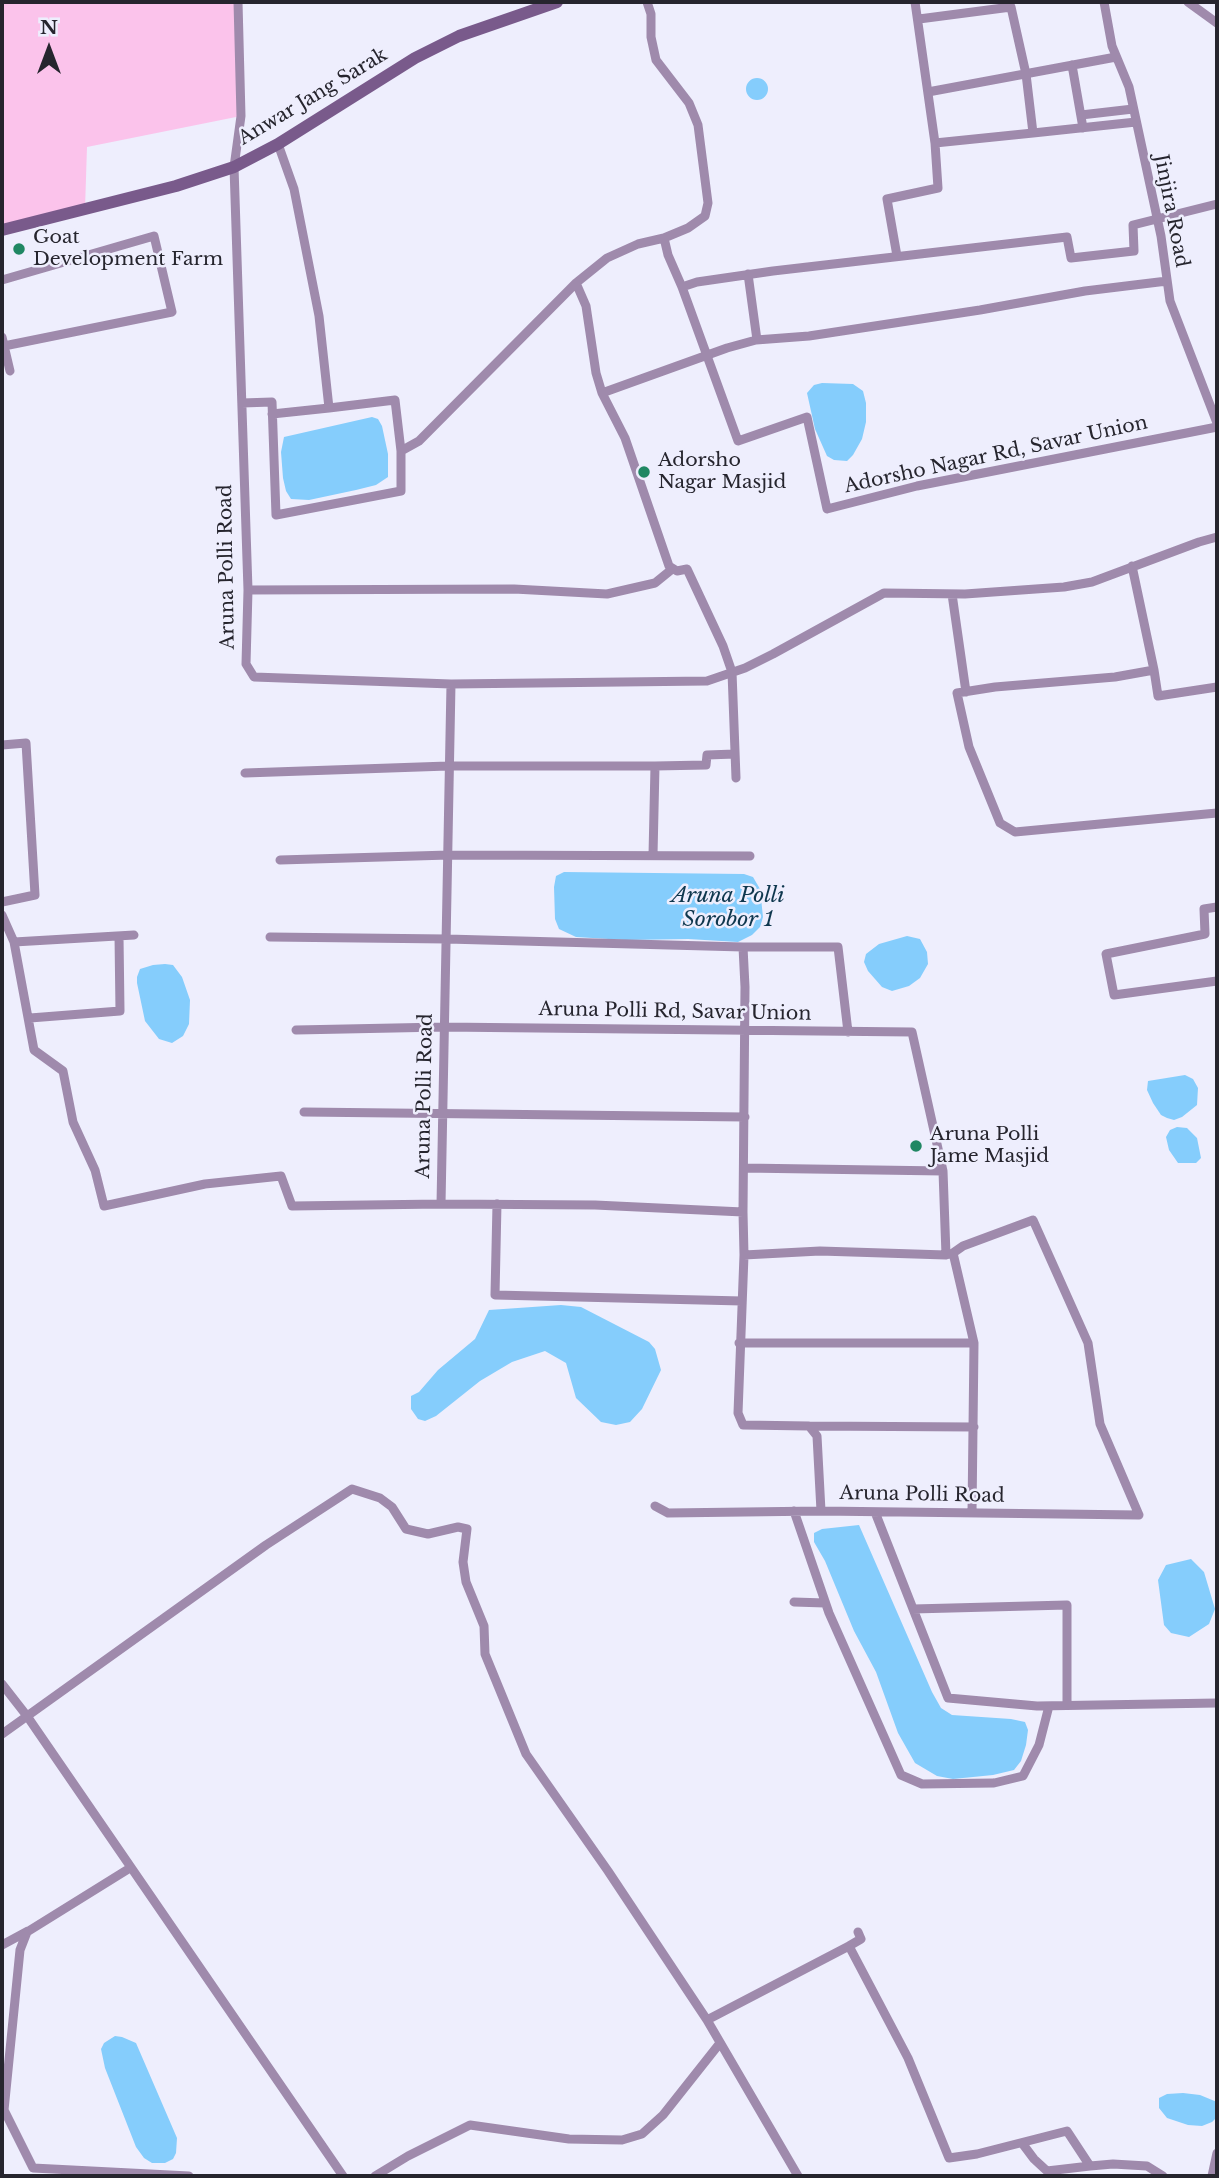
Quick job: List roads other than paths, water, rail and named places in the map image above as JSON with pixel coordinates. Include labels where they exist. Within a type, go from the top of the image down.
[{"type":"main road","name":"Anwar Jang Sarak","points":[[2,230],[176,186],[234,167],[278,144],[415,58],[459,36],[557,2]]},
{"type":"street","name":"Aruna Polli Road","points":[[238,2],[241,116],[234,167],[248,590],[246,664],[254,677],[451,684],[441,1204],[595,1205],[743,1212]]},
{"type":"street","points":[[401,450],[419,441],[576,283],[607,258],[650,239],[664,238],[688,228],[705,216],[709,203],[698,125],[689,103],[656,60],[650,37],[647,2]]},
{"type":"street","points":[[897,256],[887,199],[938,188],[935,143],[915,2]]},
{"type":"street","name":"Jinjira Road","points":[[1104,2],[1112,46],[1129,87],[1170,301],[1217,425]]},
{"type":"street","points":[[1188,2],[1217,23]]},
{"type":"street","points":[[919,19],[1011,7],[1026,74],[1033,133]]},
{"type":"street","points":[[928,92],[1116,57]]},
{"type":"street","points":[[1072,65],[1083,128]]},
{"type":"street","points":[[1081,115],[1133,109]]},
{"type":"street","points":[[935,143],[1136,122]]},
{"type":"street","points":[[278,144],[294,189],[319,316],[329,408]]},
{"type":"street","points":[[682,288],[697,282],[748,274],[1067,237],[1071,258],[1134,251],[1133,225],[1217,204]]},
{"type":"street","points":[[2,280],[154,236],[172,312],[3,342],[10,371]]},
{"type":"street","name":"Adorsho Nagar Rd, Savar Union","points":[[664,238],[668,256],[738,441],[807,417],[827,509],[917,486],[1217,425]]},
{"type":"street","points":[[748,274],[757,340]]},
{"type":"street","points":[[602,393],[727,348],[757,340],[808,336],[907,322],[1085,291],[1167,281]]},
{"type":"street","points":[[576,283],[586,306],[596,373],[602,393],[625,438],[671,570]]},
{"type":"street","points":[[243,404],[272,402],[272,414],[276,515],[401,491],[401,450],[395,400],[272,414]]},
{"type":"street","points":[[451,684],[707,681],[754,663],[827,627],[884,593],[952,594],[1064,587],[1092,582],[1217,537]]},
{"type":"street","points":[[1132,566],[1158,696],[1217,687]]},
{"type":"street","points":[[671,570],[681,572],[687,569],[723,646],[732,672],[736,778]]},
{"type":"street","points":[[248,590],[514,589],[607,594],[655,583],[671,570]]},
{"type":"street","points":[[952,594],[966,692]]},
{"type":"street","points":[[1154,670],[1115,677],[995,687],[957,693],[969,747],[1000,823],[1015,832],[1217,813]]},
{"type":"street","points":[[2,745],[26,743],[35,895],[2,902]]},
{"type":"street","points":[[245,773],[448,766],[706,765],[707,755],[735,754]]},
{"type":"street","points":[[653,855],[655,766]]},
{"type":"street","points":[[280,860],[449,855],[750,856]]},
{"type":"street","points":[[1217,907],[1204,909],[1206,934],[1106,954],[1114,995],[1217,981]]},
{"type":"street","points":[[2,915],[14,942],[34,1050],[62,1071],[73,1122],[94,1170],[104,1206],[205,1184],[281,1176],[292,1206],[441,1204]]},
{"type":"street","points":[[14,942],[134,935]]},
{"type":"street","points":[[30,1018],[120,1011],[119,936]]},
{"type":"street","points":[[270,937],[838,947],[848,1032]]},
{"type":"street","points":[[743,947],[744,1255],[738,1413],[743,1425],[974,1427]]},
{"type":"street","name":"Aruna Polli Rd, Savar Union","points":[[296,1030],[443,1027],[912,1032],[943,1171]]},
{"type":"street","points":[[304,1112],[745,1117]]},
{"type":"street","points":[[744,1168],[943,1171],[949,1254],[974,1343],[972,1513]]},
{"type":"street","points":[[496,1204],[495,1295],[741,1301]]},
{"type":"street","name":"Aruna Polli Road","points":[[809,1426],[817,1436],[821,1511],[1139,1515],[1100,1424],[1088,1343],[1033,1220],[949,1254]]},
{"type":"street","points":[[744,1255],[820,1251],[949,1254]]},
{"type":"street","points":[[739,1343],[974,1343]]},
{"type":"street","points":[[2,1734],[266,1545],[352,1489],[380,1497],[393,1507],[406,1529],[428,1534],[458,1527],[467,1530],[463,1562],[466,1582],[484,1626],[485,1654],[526,1754],[707,2020],[798,2176]]},
{"type":"street","points":[[655,1506],[668,1513],[821,1511]]},
{"type":"street","points":[[794,1511],[825,1603],[901,1775],[922,1784],[993,1783],[1023,1776],[1039,1745],[1049,1706]]},
{"type":"street","points":[[875,1512],[948,1698],[1049,1706],[1217,1703]]},
{"type":"street","points":[[794,1602],[825,1603]]},
{"type":"street","points":[[913,1608],[1067,1605],[1067,1705]]},
{"type":"street","points":[[2,1684],[27,1716],[343,2176]]},
{"type":"street","points":[[2,1945],[30,1931],[130,1868]]},
{"type":"street","points":[[30,1931],[27,1932],[20,1950],[4,2110],[33,2168],[189,2176]]},
{"type":"street","points":[[707,2020],[862,1939],[858,1932]]},
{"type":"street","points":[[849,1946],[908,2057],[949,2158],[977,2154],[1067,2131],[1087,2170]]},
{"type":"street","points":[[374,2176],[470,2125],[569,2139],[622,2140],[642,2134],[663,2115],[720,2043]]},
{"type":"street","points":[[1022,2143],[1047,2171],[1087,2170],[1113,2164],[1147,2166],[1163,2176]]},
{"type":"street","points":[[1212,2176],[1217,2153]]},
{"type":"water","points":[[757,78],[765,81],[768,89],[765,97],[757,100],[749,97],[746,89],[749,81]]},
{"type":"water","points":[[853,384],[863,391],[866,422],[862,439],[847,461],[834,460],[827,456],[815,429],[807,393],[814,385]]},
{"type":"water","points":[[372,417],[378,419],[382,426],[388,454],[388,477],[376,485],[356,490],[309,500],[291,499],[283,478],[281,452],[284,437]]},
{"type":"water","name":"Aruna Polli Sorobor 1","points":[[564,872],[744,874],[753,877],[760,889],[763,917],[760,927],[752,935],[738,942],[576,937],[559,929],[555,919],[556,876]]},
{"type":"water","points":[[907,936],[920,939],[927,952],[928,964],[920,978],[909,986],[892,991],[882,987],[868,971],[864,962],[866,954],[879,944]]},
{"type":"water","points":[[173,965],[182,977],[190,1000],[189,1024],[183,1036],[172,1043],[159,1039],[145,1021],[137,983],[140,969]]},
{"type":"water","points":[[1185,1075],[1193,1079],[1198,1088],[1197,1105],[1174,1120],[1161,1115],[1147,1090],[1148,1081]]},
{"type":"water","points":[[1177,1127],[1187,1128],[1197,1138],[1201,1158],[1196,1163],[1178,1163],[1169,1150],[1166,1137],[1170,1130]]},
{"type":"water","points":[[561,1305],[581,1307],[649,1342],[655,1349],[661,1370],[642,1409],[630,1422],[616,1425],[601,1422],[576,1398],[566,1363],[545,1351],[512,1362],[480,1381],[436,1416],[425,1421],[418,1419],[411,1409],[411,1396],[419,1392],[438,1370],[475,1339],[489,1310]]},
{"type":"water","points":[[859,1525],[941,1708],[952,1715],[1025,1722],[1028,1730],[1026,1745],[1021,1761],[1014,1770],[953,1779],[937,1776],[915,1763],[898,1733],[876,1672],[854,1631],[825,1561],[814,1542],[814,1533],[822,1529]]},
{"type":"water","points":[[1191,1559],[1204,1572],[1215,1609],[1209,1624],[1189,1637],[1171,1633],[1164,1625],[1158,1580],[1166,1565]]},
{"type":"water","points":[[115,2036],[136,2043],[177,2138],[176,2153],[173,2159],[165,2163],[152,2163],[144,2158],[136,2147],[105,2068],[101,2049],[104,2043]]},
{"type":"water","points":[[1167,2094],[1200,2095],[1217,2102],[1217,2117],[1202,2126],[1188,2125],[1167,2118],[1159,2108],[1159,2098]]},
{"type":"place","name":"Goat Development Farm","points":[[19,249]]},
{"type":"place","name":"Adorsho Nagar Masjid","points":[[644,472]]},
{"type":"place","name":"Aruna Polli Jame Masjid","points":[[916,1146]]}]
